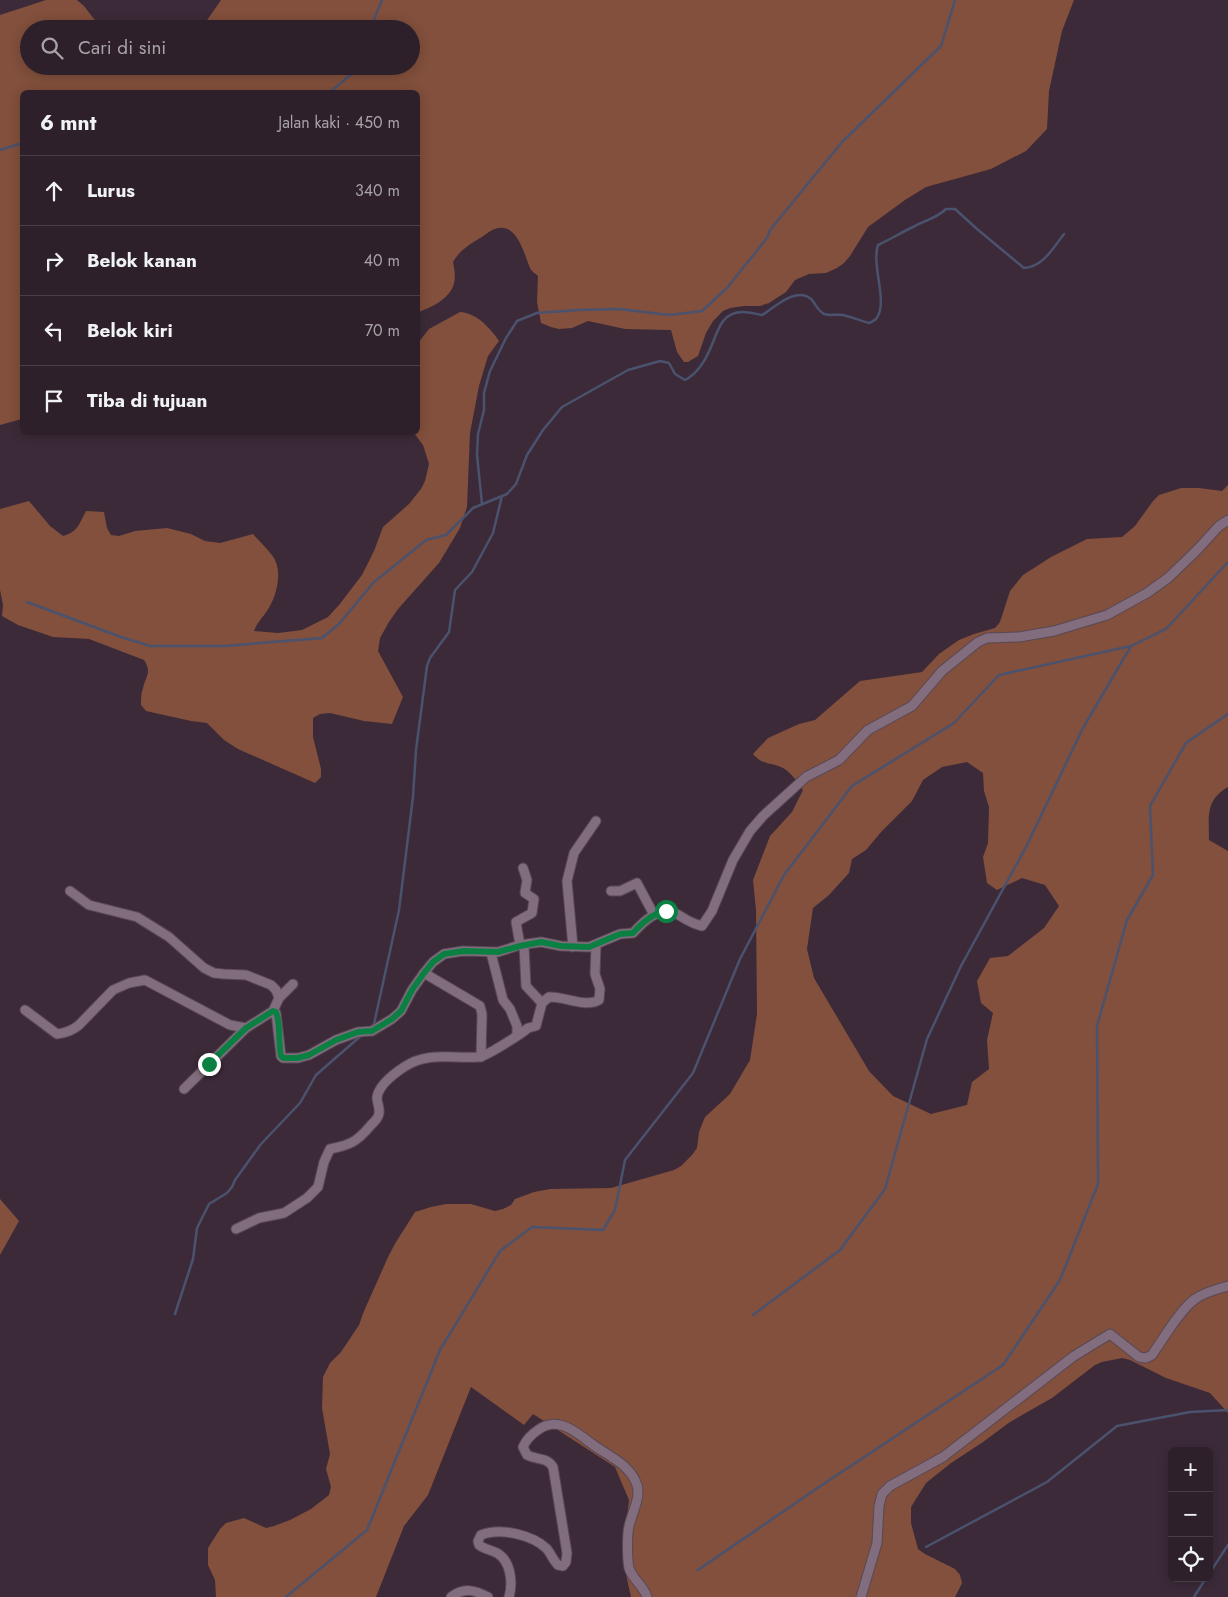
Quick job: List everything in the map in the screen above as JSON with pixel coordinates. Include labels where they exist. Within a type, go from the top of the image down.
[{"type":"street","points":[[273,1011],[276,1012],[278,1017],[281,1056],[287,1060],[309,1055],[336,1040],[358,1032],[372,1031],[392,1019],[401,1011],[424,973],[433,962],[444,954],[464,951],[491,953],[541,942],[573,948],[596,945],[620,934],[633,933],[643,922],[654,915],[671,911],[702,926],[712,911],[732,860],[750,831],[763,816],[806,777],[839,760],[868,730],[912,706],[942,671],[978,642],[987,638],[1019,637],[1054,631],[1108,615],[1147,593],[1168,578],[1219,526],[1228,520]]},
{"type":"street","points":[[573,948],[568,881],[574,852],[596,820]]},
{"type":"street","points":[[523,868],[527,880],[525,893],[534,899],[532,913],[516,922],[522,945],[526,986],[542,1003]]},
{"type":"street","points":[[611,891],[620,891],[637,883],[654,915]]},
{"type":"street","points":[[70,891],[89,905],[137,917],[169,937],[204,968],[214,973],[246,975],[271,985],[276,990],[279,998]]},
{"type":"street","points":[[236,1229],[252,1220],[284,1213],[307,1198],[318,1187],[324,1162],[330,1149],[349,1145],[360,1139],[378,1117],[377,1096],[380,1089],[392,1076],[406,1066],[430,1056],[481,1056],[536,1026],[542,1003],[549,997],[592,1003],[599,1000],[600,989],[595,974],[596,945]]},
{"type":"street","points":[[491,953],[503,1000],[510,1009],[517,1026],[517,1035]]},
{"type":"street","points":[[424,973],[480,1006],[482,1014],[481,1056]]},
{"type":"street","points":[[25,1010],[57,1034],[66,1033],[74,1030],[113,990],[129,983],[145,980],[230,1025],[246,1028]]},
{"type":"street","points":[[184,1089],[246,1028],[273,1011],[279,998],[293,984]]},
{"type":"street","points":[[861,1597],[877,1543],[879,1506],[882,1494],[890,1486],[943,1457],[1074,1356],[1110,1334],[1139,1357],[1146,1358],[1152,1355],[1195,1299],[1212,1290],[1228,1286]]},
{"type":"street","points":[[509,1597],[511,1586],[508,1565],[500,1555],[479,1545],[478,1541],[481,1535],[492,1532],[526,1536],[537,1541],[548,1550],[558,1565],[563,1566],[566,1562],[567,1553],[554,1467],[545,1459],[527,1455],[523,1447],[525,1442],[541,1427],[556,1424],[577,1432],[593,1445],[612,1456],[631,1472],[636,1482],[638,1495],[628,1528],[629,1568],[647,1597]]},
{"type":"street","points":[[451,1597],[468,1590],[488,1597]]},
{"type":"shaded area","points":[[46,0],[77,0],[95,20],[20,20],[20,75],[420,75],[420,20],[207,20],[221,0],[1074,0],[1062,31],[1049,91],[1047,129],[1026,151],[991,169],[926,187],[905,200],[868,227],[850,256],[837,268],[826,273],[809,274],[795,280],[786,292],[769,303],[760,306],[730,308],[723,311],[713,321],[706,333],[698,356],[688,362],[684,362],[677,352],[671,330],[625,329],[588,321],[572,328],[559,329],[541,323],[537,302],[538,276],[531,269],[522,247],[514,234],[503,228],[490,231],[462,251],[453,262],[455,280],[449,293],[434,305],[420,311],[420,90],[20,90],[20,420],[0,425],[0,15]]},
{"type":"shaded area","points":[[460,312],[466,313],[477,318],[487,326],[499,341],[488,356],[479,386],[470,433],[467,507],[460,528],[439,563],[398,609],[380,638],[378,651],[403,697],[392,724],[364,721],[330,713],[320,714],[313,718],[313,737],[321,769],[321,777],[315,783],[238,749],[224,740],[207,723],[146,711],[141,705],[142,692],[148,671],[144,660],[89,639],[53,637],[18,625],[2,616],[3,605],[0,590],[0,509],[29,501],[50,526],[63,536],[75,530],[86,511],[104,512],[107,528],[111,535],[119,536],[135,531],[167,528],[191,534],[205,541],[220,543],[253,534],[274,558],[278,571],[276,592],[254,631],[278,633],[302,630],[328,617],[362,575],[383,527],[409,504],[425,481],[429,464],[423,445],[416,435],[420,435],[420,340],[429,329]]},
{"type":"shaded area","points":[[1228,485],[1228,787],[1212,803],[1209,817],[1209,840],[1228,851],[1228,1413],[1210,1393],[1166,1378],[1122,1358],[1095,1365],[1052,1398],[1010,1422],[926,1483],[911,1507],[911,1523],[918,1549],[955,1569],[960,1575],[962,1583],[955,1597],[631,1597],[625,1570],[624,1544],[629,1500],[615,1467],[533,1414],[524,1425],[471,1387],[428,1495],[404,1526],[376,1597],[216,1597],[215,1580],[208,1565],[208,1548],[226,1523],[244,1518],[266,1528],[274,1526],[311,1509],[329,1495],[331,1487],[326,1469],[330,1454],[322,1408],[323,1377],[330,1363],[341,1352],[359,1325],[389,1255],[415,1212],[446,1204],[471,1204],[495,1211],[511,1205],[515,1199],[534,1192],[550,1189],[611,1188],[674,1170],[681,1166],[697,1148],[699,1132],[705,1117],[730,1094],[750,1060],[757,1014],[756,910],[753,880],[770,836],[792,812],[803,790],[787,771],[777,765],[763,762],[753,754],[768,738],[799,724],[815,720],[860,681],[922,672],[939,654],[959,640],[995,628],[1000,622],[1010,591],[1023,575],[1051,557],[1087,539],[1122,537],[1135,526],[1159,495],[1181,488],[1222,491]],"holes":[[[967,762],[983,773],[984,791],[989,807],[988,843],[983,857],[987,883],[997,890],[1022,878],[1045,885],[1059,906],[1044,928],[1008,956],[990,958],[977,981],[981,1003],[993,1013],[987,1040],[989,1069],[972,1082],[967,1105],[931,1114],[893,1096],[869,1071],[814,978],[807,949],[813,908],[829,895],[849,873],[852,859],[866,850],[912,801],[923,780],[942,767]]]},
{"type":"shaded area","points":[[0,1199],[19,1221],[0,1255]]},
{"type":"waterway","points":[[374,20],[382,0]]},
{"type":"waterway","points":[[482,504],[477,455],[478,434],[484,410],[484,393],[490,371],[506,338],[517,321],[537,313],[578,310],[619,309],[669,315],[702,311],[727,288],[767,238],[770,230],[842,142],[941,46],[955,0]]},
{"type":"waterway","points":[[332,90],[351,75]]},
{"type":"waterway","points":[[0,150],[20,144]]},
{"type":"waterway","points":[[27,602],[150,646],[225,646],[322,638],[339,624],[373,583],[426,540],[446,535],[473,508],[507,494],[516,484],[527,455],[543,430],[562,407],[628,370],[660,361],[669,363],[675,374],[685,380],[701,366],[718,329],[730,315],[743,312],[762,315],[785,300],[799,295],[811,299],[824,314],[843,315],[869,323],[872,322],[880,312],[881,304],[876,254],[878,245],[935,217],[946,209],[955,209],[1024,268],[1031,267],[1042,260],[1052,251],[1064,234]]},
{"type":"waterway","points":[[371,1027],[374,1024],[399,910],[427,666],[430,658],[449,632],[455,590],[472,572],[493,533],[502,496]]},
{"type":"waterway","points":[[286,1597],[367,1530],[440,1350],[500,1251],[532,1227],[603,1230],[615,1210],[625,1160],[693,1073],[740,959],[784,875],[852,786],[954,723],[999,675],[1131,646],[1166,629],[1228,562]]},
{"type":"waterway","points":[[753,1315],[840,1250],[885,1189],[927,1039],[961,966],[1026,847],[1083,728],[1131,646]]},
{"type":"waterway","points":[[698,1570],[1003,1365],[1060,1280],[1098,1184],[1097,1026],[1127,920],[1153,875],[1150,806],[1186,743],[1228,714]]},
{"type":"waterway","points":[[175,1314],[193,1259],[197,1228],[209,1204],[227,1193],[232,1187],[261,1144],[300,1103],[316,1075],[363,1034]]},
{"type":"waterway","points":[[926,1547],[1047,1482],[1117,1426],[1190,1412],[1228,1410]]},
{"type":"waterway","points":[[1213,1568],[1228,1545]]},
{"type":"waterway","points":[[1194,1597],[1203,1582]]},
{"type":"route","points":[[209,1064],[246,1028],[273,1011],[276,1012],[278,1017],[281,1056],[287,1060],[298,1058],[309,1055],[336,1040],[358,1032],[372,1031],[392,1019],[401,1011],[424,973],[433,962],[444,954],[464,951],[491,953],[541,942],[577,948],[589,947],[620,934],[633,933],[643,922],[654,915],[666,911]]}]
